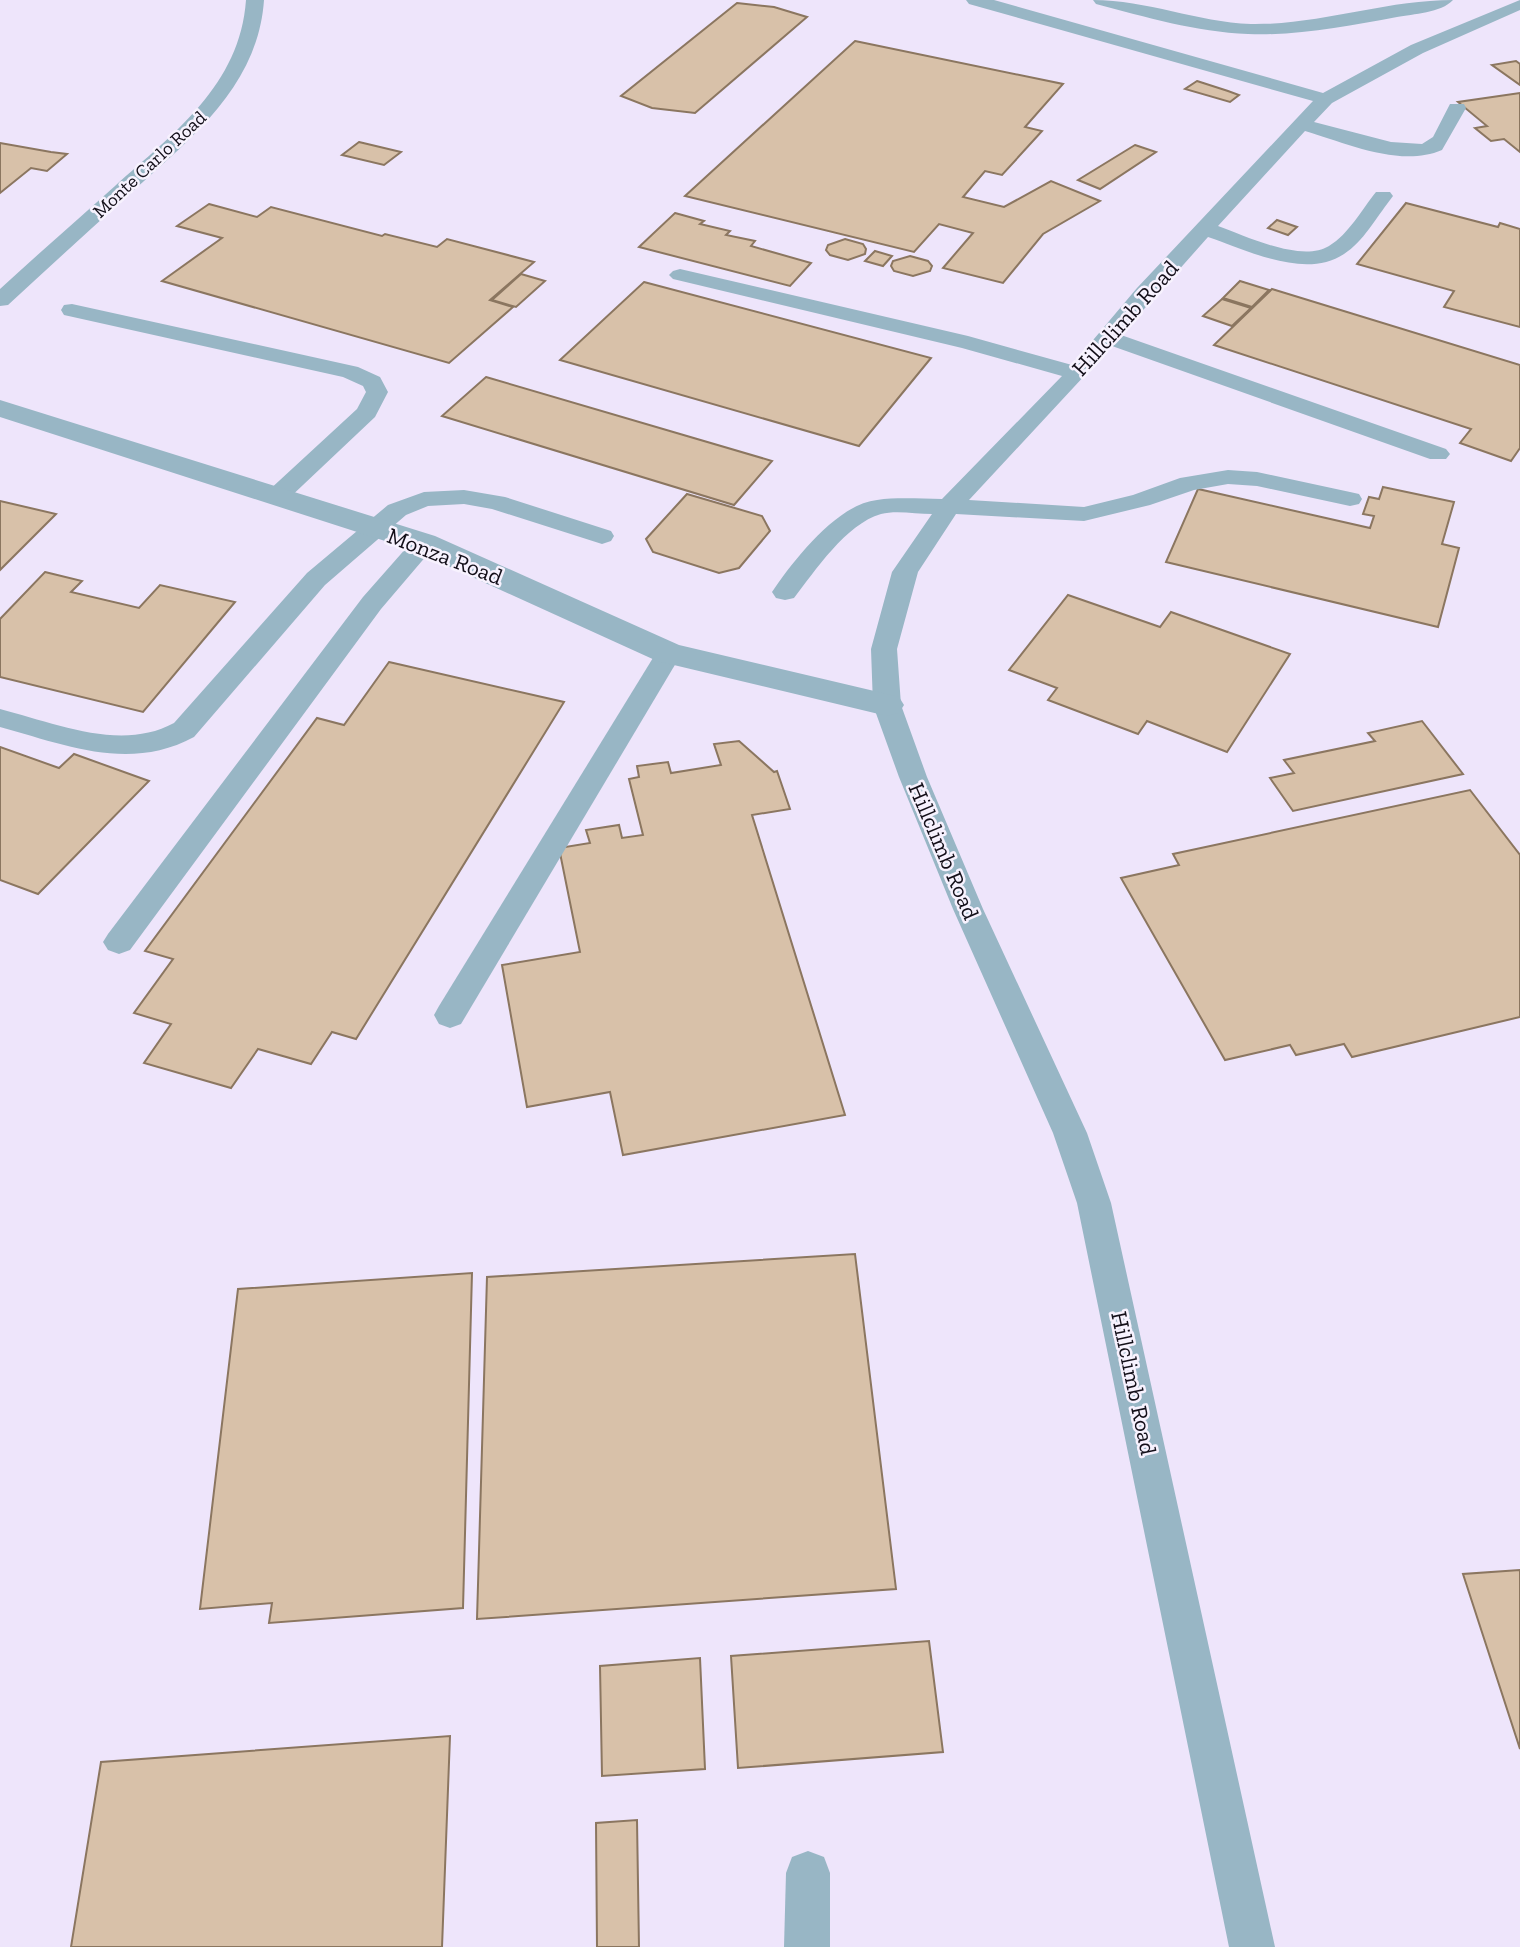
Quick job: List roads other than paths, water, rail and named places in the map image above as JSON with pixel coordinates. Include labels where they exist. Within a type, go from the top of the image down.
[{"type":"street","name":"Monza Road","points":[[0,408],[424,544],[669,653],[887,705]]},
{"type":"lane","name":"Monte Carlo Road","points":[[0,300],[202,118],[244,58],[255,15],[255,0]]},
{"type":"lane","points":[[975,0],[1325,99]]},
{"type":"lane","points":[[1102,0],[1178,20],[1250,29],[1308,26],[1427,6],[1444,0]]},
{"type":"lane","name":"Hillclimb Road","points":[[1252,1947],[1094,1203],[1070,1133],[968,909],[913,777],[887,705],[884,649],[905,572],[949,506],[1077,373],[1325,99],[1417,49],[1513,13]]},
{"type":"lane","points":[[1301,124],[1388,149],[1423,151],[1437,144],[1457,108]]},
{"type":"lane","points":[[1206,229],[1264,249],[1294,256],[1319,257],[1336,250],[1384,196]]},
{"type":"lane","points":[[680,275],[968,343],[1077,373]]},
{"type":"lane","points":[[72,310],[350,372],[372,382],[377,392],[367,412],[276,497]]},
{"type":"lane","points":[[1107,337],[1438,454]]},
{"type":"lane","points":[[785,592],[823,543],[856,517],[876,507],[949,506],[1084,514],[1141,500],[1189,483],[1228,477],[1257,479],[1350,499]]},
{"type":"lane","points":[[0,718],[114,746],[137,747],[174,738],[184,730],[316,579],[397,510],[424,499],[464,497],[496,502],[602,536]]},
{"type":"lane","points":[[119,942],[372,603],[424,544]]},
{"type":"lane","points":[[450,1015],[669,653]]},
{"type":"lane","points":[[807,1947],[808,1873]]}]
